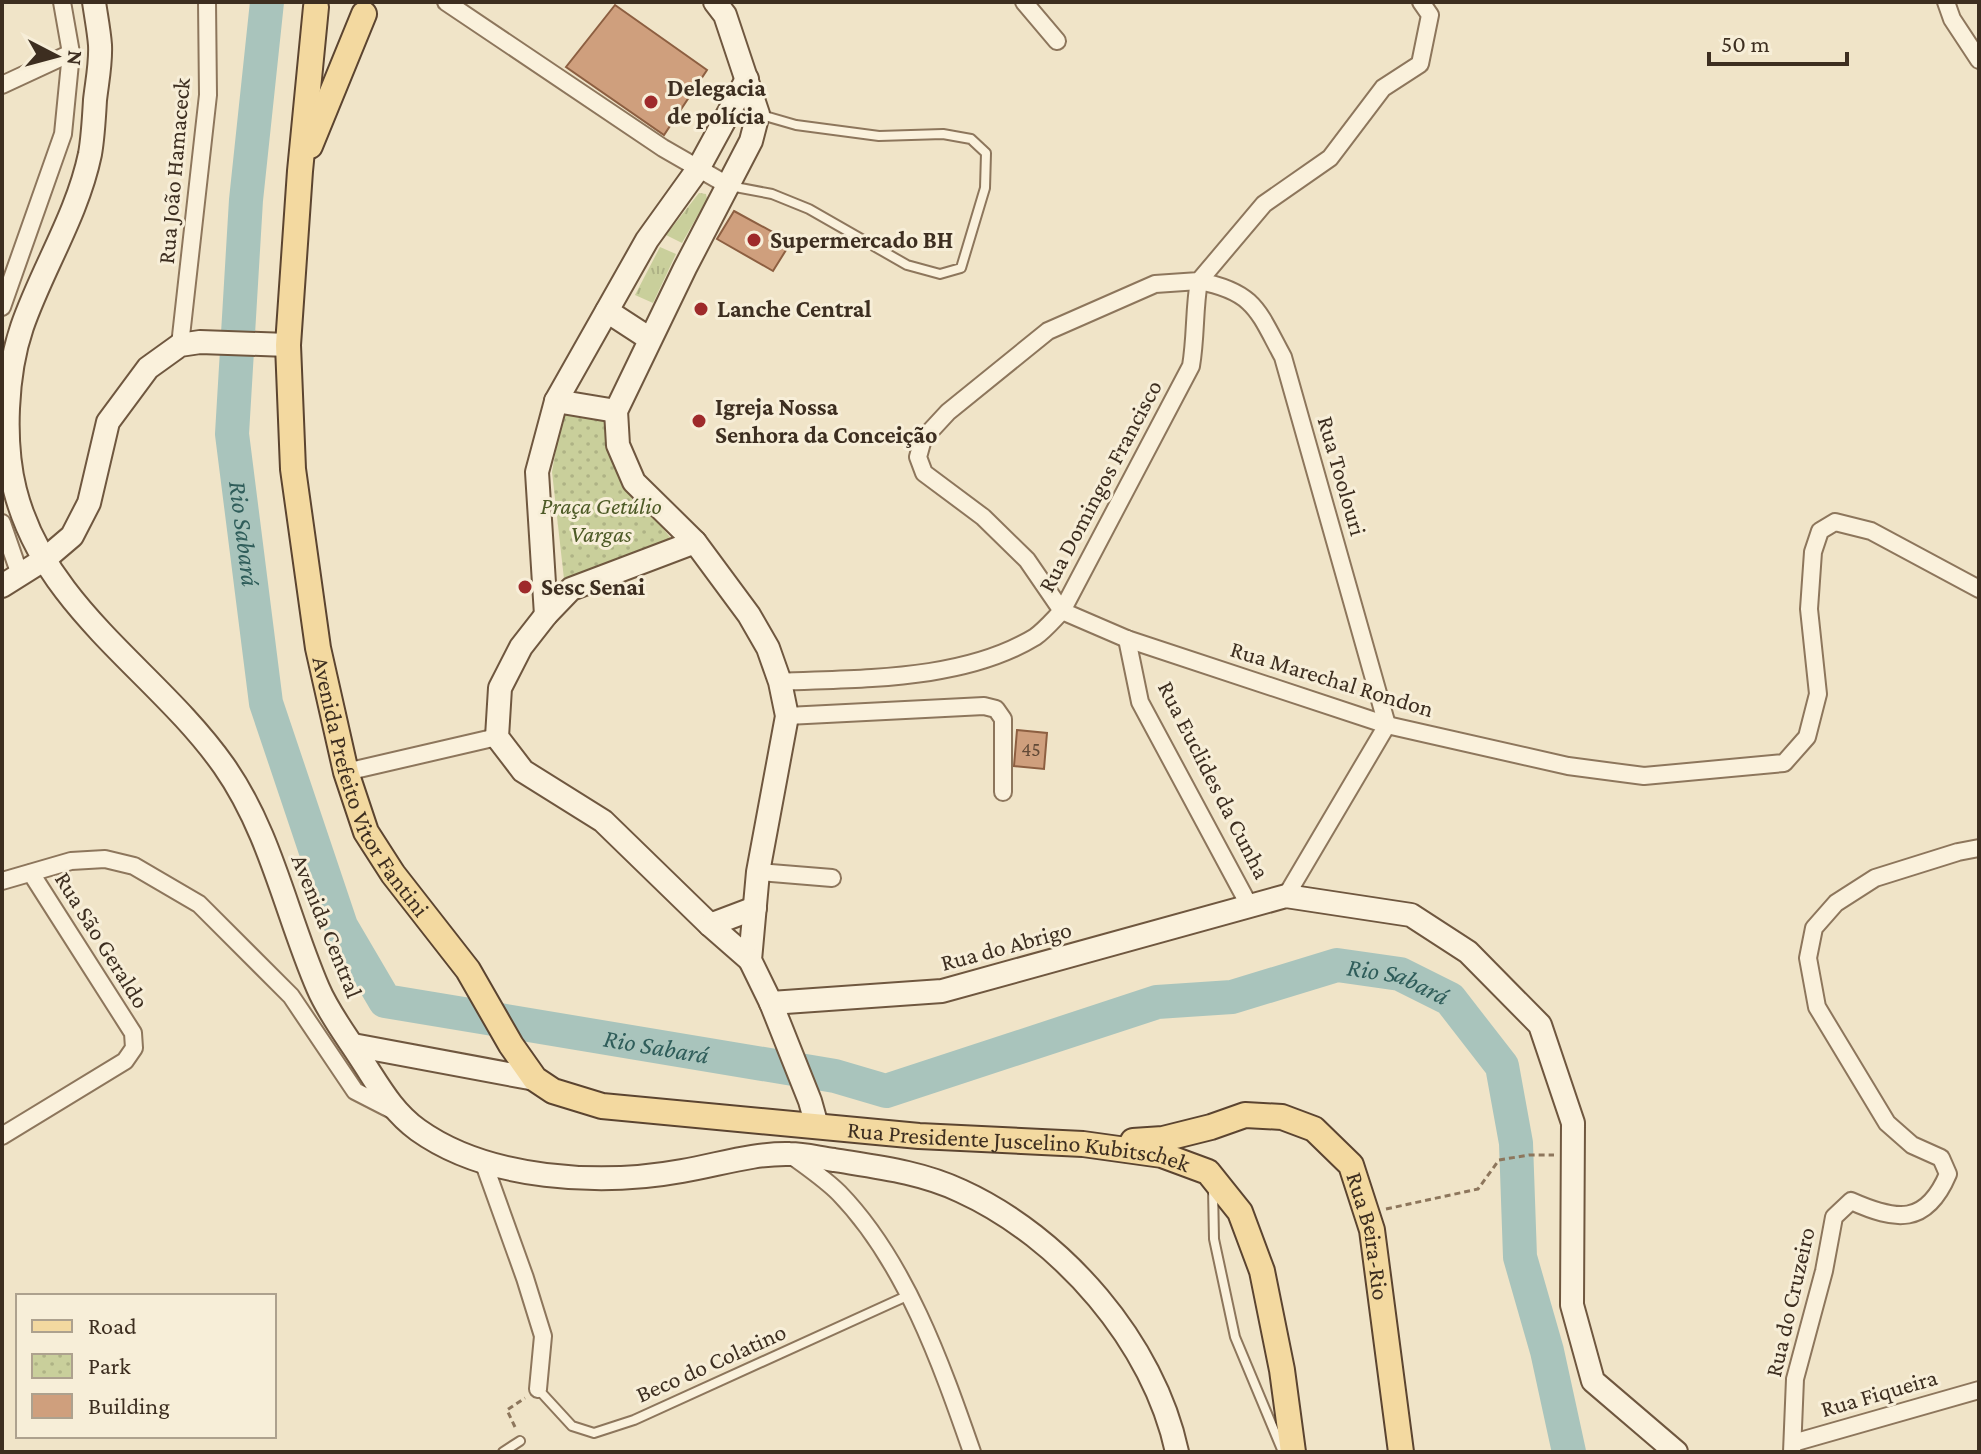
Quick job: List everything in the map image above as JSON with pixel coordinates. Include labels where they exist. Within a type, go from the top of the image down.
[{"type":"main road","points":[[316,4],[333,20],[344,22],[368,8]]},
{"type":"main road","name":"Avenida Prefeito Vitor Fantini","points":[[316,4],[300,171],[276,344],[318,648],[346,772],[366,832],[393,874],[468,970],[511,1045],[535,1079],[553,1091],[602,1106],[817,1126]]},
{"type":"main road","name":"Avenida Prefeito Vitor Fantini","points":[[300,171],[368,8]]},
{"type":"main road","name":"Rua Beira-Rio","points":[[1083,1144],[1163,1139],[1245,1115],[1282,1117],[1314,1129],[1351,1165],[1372,1230],[1401,1452]]},
{"type":"main road","name":"Rua Presidente Juscelino Kubitschek","points":[[817,1126],[919,1136],[1083,1144],[1162,1155],[1210,1176],[1240,1212],[1262,1271],[1282,1370],[1293,1452]]},
{"type":"main road","points":[[1210,1176],[1211,1127]]},
{"type":"street","points":[[2,307],[63,134],[71,53],[62,2]]},
{"type":"street","name":"Avenida Central","points":[[94,2],[100,48],[90,154],[69,222],[21,329],[8,390],[15,489],[45,559],[71,600],[178,710],[221,761],[248,802],[320,993],[395,1111],[422,1133],[483,1161],[559,1177],[621,1178],[681,1172],[738,1159],[790,1154],[901,1171],[959,1190],[1008,1217],[1069,1266],[1118,1319],[1152,1382],[1173,1432],[1177,1452]]},
{"type":"street","name":"Rua João Hamaceck","points":[[190,344],[208,95],[207,2]]},
{"type":"street","points":[[446,2],[698,169],[729,186]]},
{"type":"street","points":[[715,2],[725,15],[758,114],[751,141],[616,411],[618,445],[634,482],[695,542],[749,615],[768,648],[780,682],[787,716],[758,872],[750,960]]},
{"type":"street","points":[[1024,2],[1057,41]]},
{"type":"street","points":[[1062,611],[1016,549],[983,517],[924,473],[918,457],[923,439],[948,412],[1048,331],[1155,284],[1199,281],[1264,204],[1330,158],[1383,88],[1420,64],[1430,15],[1421,2]]},
{"type":"street","points":[[1946,2],[1952,19],[1979,60]]},
{"type":"street","points":[[2,85],[71,53]]},
{"type":"street","points":[[546,615],[537,472],[556,401],[647,240],[698,169],[747,79]]},
{"type":"street","name":"Rua Domingos Francisco","points":[[780,682],[917,675],[990,658],[1037,636],[1062,611],[1191,366],[1199,281]]},
{"type":"street","name":"Rua Toolouri","points":[[1199,281],[1227,286],[1257,307],[1283,357],[1387,725]]},
{"type":"street","points":[[607,311],[650,339]]},
{"type":"street","points":[[2,523],[11,580],[45,559],[72,536],[89,503],[108,422],[148,368],[190,344],[276,344]]},
{"type":"street","points":[[556,401],[616,411]]},
{"type":"street","name":"Rua Marechal Rondon","points":[[1062,611],[1127,639],[1387,725],[1568,766],[1644,776],[1784,763],[1807,737],[1818,694],[1809,609],[1813,552],[1820,531],[1835,522],[1871,531],[1979,589]]},
{"type":"street","points":[[695,542],[571,589],[521,647],[500,688],[497,737],[523,771],[603,821],[750,960],[771,1003],[817,1126]]},
{"type":"street","name":"Rua Euclides da Cunha","points":[[1127,639],[1140,702],[1249,905],[1286,896],[1411,915],[1468,952],[1540,1025],[1573,1123],[1572,1305],[1593,1381],[1673,1451]]},
{"type":"street","points":[[787,716],[984,706],[996,709],[1003,719],[1003,792]]},
{"type":"street","points":[[1286,896],[1387,725]]},
{"type":"street","points":[[346,772],[497,737]]},
{"type":"street","name":"Rua do Cruzeiro","points":[[1793,1448],[1795,1379],[1818,1296],[1834,1217],[1851,1201],[1882,1215],[1914,1214],[1939,1196],[1948,1174],[1941,1158],[1912,1145],[1887,1123],[1817,1007],[1808,958],[1814,928],[1836,903],[1875,878],[1979,848]]},
{"type":"street","points":[[31,873],[71,861],[105,859],[134,866],[199,904],[291,996],[355,1091],[395,1111]]},
{"type":"street","points":[[758,872],[832,878]]},
{"type":"street","name":"Rua São Geraldo","points":[[2,881],[31,873],[133,1033],[134,1048],[125,1061],[2,1136]]},
{"type":"street","name":"Rua do Abrigo","points":[[771,1003],[942,991],[1249,905]]},
{"type":"street","points":[[710,925],[755,908]]},
{"type":"street","points":[[353,1045],[535,1079]]},
{"type":"street","points":[[790,1154],[839,1193],[883,1249],[910,1295],[972,1452]]},
{"type":"street","points":[[483,1161],[543,1336],[538,1389]]},
{"type":"street","name":"Rua Fiqueira","points":[[1793,1448],[1979,1390]]},
{"type":"lane","points":[[729,186],[772,194],[809,209],[907,265],[940,274],[961,268],[985,188],[986,153],[971,139],[943,134],[879,136],[796,125],[758,114]]},
{"type":"lane","points":[[1210,1176],[1214,1239],[1235,1337],[1283,1452]]},
{"type":"lane","name":"Beco do Colatino","points":[[538,1389],[572,1426],[594,1433],[634,1420],[910,1295]]},
{"type":"lane","points":[[503,1452],[520,1441]]},
{"type":"path","points":[[1367,1213],[1478,1189],[1499,1160],[1529,1155]]},
{"type":"path","points":[[520,1441],[507,1410],[538,1389]]},
{"type":"green space","points":[[699,193],[706,194],[707,199],[682,243],[666,235]]},
{"type":"green space","points":[[660,247],[676,254],[653,303],[635,295]]},
{"type":"green space","name":"Praça Getúlio Vargas","points":[[570,411],[611,415],[631,489],[673,541],[564,579],[552,472],[562,415]]},
{"type":"building","name":"Delegacia de polícia","points":[[615,5],[707,70],[664,135],[566,67]]},
{"type":"building","name":"Supermercado BH","points":[[734,211],[791,242],[773,271],[717,239]]},
{"type":"building","points":[[1017,730],[1047,733],[1044,769],[1014,766]]},
{"type":"waterway","name":"Rio Sabará","points":[[267,2],[246,200],[232,434],[266,703],[341,926],[385,1001],[835,1076],[886,1091],[1157,1002],[1232,997],[1337,965],[1400,974],[1450,999],[1502,1066],[1516,1143],[1520,1257],[1547,1351],[1569,1452]]},
{"type":"place","name":"Delegacia de polícia","points":[[651,102]]},
{"type":"place","name":"Supermercado BH","points":[[754,240]]},
{"type":"place","name":"Lanche Central","points":[[701,309]]},
{"type":"place","name":"Igreja Nossa Senhora da Conceição","points":[[699,421]]},
{"type":"place","name":"Sesc Senai","points":[[525,587]]}]
